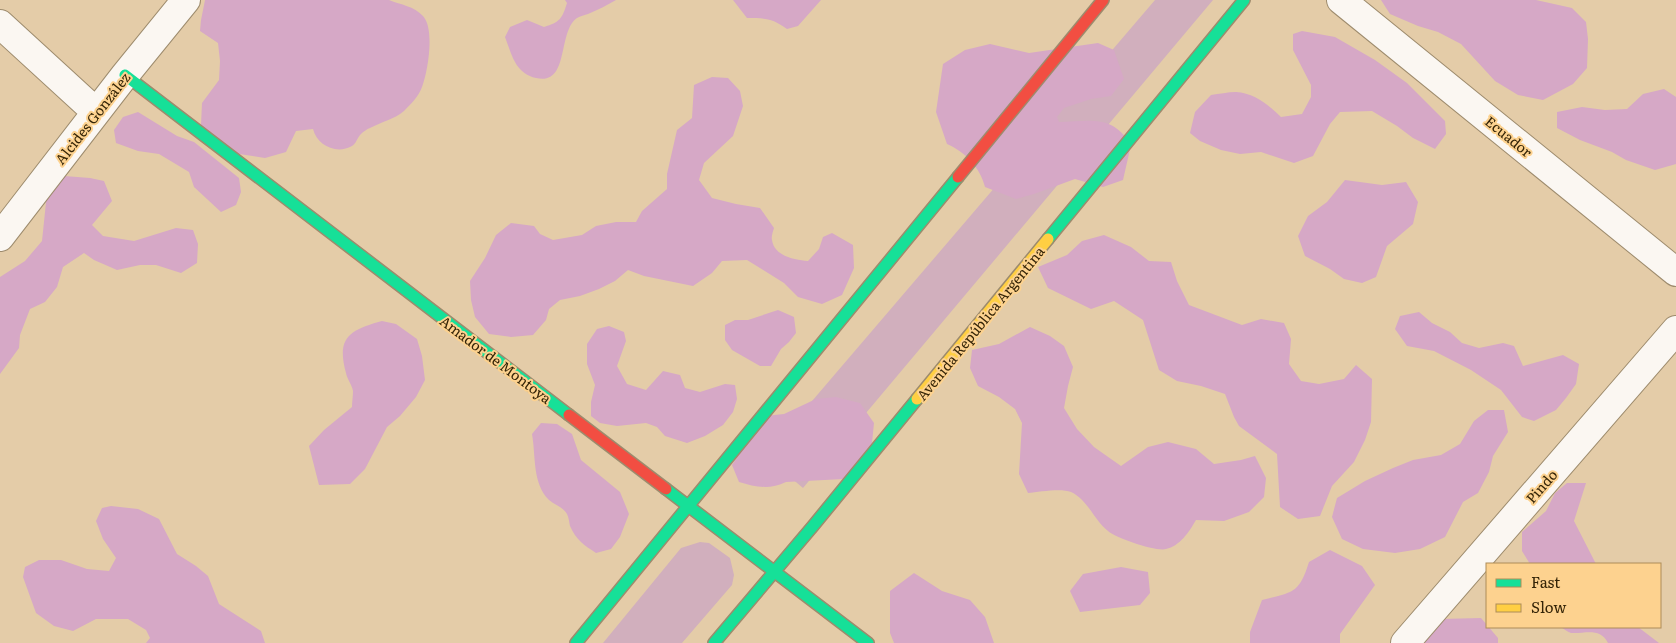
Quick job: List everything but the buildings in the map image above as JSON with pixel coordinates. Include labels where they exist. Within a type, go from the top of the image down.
[{"type":"main road","points":[[576,643],[1102,0]]},
{"type":"main road","name":"Avenida República Argentina","points":[[714,643],[775,572],[1244,0]]},
{"type":"main road","name":"Amador de Montoya","points":[[125,75],[868,643]]},
{"type":"street","name":"Alcides González","points":[[0,237],[125,75],[186,0]]},
{"type":"street","name":"Ecuador","points":[[1341,0],[1676,272]]},
{"type":"street","points":[[0,24],[96,112]]},
{"type":"street","name":"Pindo","points":[[1405,643],[1676,330]]},
{"type":"shaded area","points":[[205,0],[389,0],[411,8],[423,16],[429,30],[428,61],[421,90],[404,111],[366,130],[353,145],[346,149],[334,149],[323,144],[315,135],[313,129],[296,131],[286,152],[265,158],[239,154],[201,125],[202,103],[219,80],[220,61],[218,43],[200,31]]},
{"type":"shaded area","points":[[565,0],[616,0],[578,17],[571,25],[559,66],[554,74],[547,78],[529,76],[515,62],[505,37],[510,27],[527,20],[544,27],[554,23],[562,16],[567,3]]},
{"type":"shaded area","points":[[733,0],[821,0],[798,26],[787,29],[768,19],[747,18]]},
{"type":"shaded area","points":[[1155,0],[1213,0],[803,488],[765,456]]},
{"type":"shaded area","points":[[1381,0],[1536,0],[1572,8],[1586,22],[1588,39],[1587,68],[1573,84],[1543,100],[1518,95],[1495,81],[1461,44],[1438,32],[1390,14]]},
{"type":"shaded area","points":[[1302,31],[1335,37],[1375,60],[1407,83],[1445,121],[1446,134],[1435,149],[1413,138],[1372,111],[1340,112],[1330,124],[1313,156],[1294,163],[1261,152],[1240,154],[1221,150],[1200,141],[1190,133],[1195,112],[1211,95],[1233,92],[1243,93],[1261,100],[1281,117],[1302,114],[1311,97],[1311,85],[1293,50],[1293,34]]},
{"type":"shaded area","points":[[1098,43],[1114,50],[1124,79],[1111,96],[1091,99],[1064,108],[1057,117],[1059,122],[1091,121],[1108,124],[1117,128],[1131,145],[1123,180],[1103,187],[1075,179],[1016,199],[985,187],[976,167],[971,161],[960,151],[947,144],[936,112],[943,64],[965,50],[990,44],[1029,53]]},
{"type":"shaded area","points":[[712,77],[728,78],[740,91],[743,106],[733,136],[704,163],[699,180],[712,198],[760,208],[774,228],[772,237],[774,245],[777,250],[786,256],[808,261],[819,249],[823,237],[832,233],[853,245],[854,268],[842,295],[822,304],[798,297],[784,283],[747,260],[722,261],[712,273],[693,286],[644,276],[628,270],[615,281],[599,289],[580,296],[560,300],[549,309],[546,320],[533,335],[511,337],[489,334],[475,317],[471,300],[470,281],[485,258],[496,235],[511,223],[534,226],[540,234],[553,240],[582,235],[596,226],[616,222],[636,222],[642,211],[667,189],[667,174],[677,130],[692,118],[694,85]]},
{"type":"shaded area","points":[[1664,89],[1676,97],[1676,164],[1655,170],[1626,160],[1557,128],[1557,112],[1582,107],[1605,110],[1627,109],[1643,94]]},
{"type":"shaded area","points":[[138,112],[177,136],[194,142],[239,178],[241,192],[236,205],[221,212],[194,187],[189,172],[159,154],[138,151],[116,143],[114,130],[123,117]]},
{"type":"shaded area","points":[[64,176],[104,181],[112,201],[92,225],[103,236],[134,241],[176,228],[193,230],[198,244],[197,263],[181,273],[156,265],[140,265],[117,270],[94,260],[84,253],[63,267],[57,287],[45,302],[30,309],[20,335],[19,348],[0,374],[0,277],[25,261],[42,241],[47,193]]},
{"type":"shaded area","points":[[1345,180],[1382,185],[1406,182],[1418,202],[1413,224],[1387,246],[1376,277],[1362,283],[1344,279],[1330,269],[1305,256],[1298,236],[1308,216],[1327,202]]},
{"type":"shaded area","points":[[1104,235],[1131,247],[1149,261],[1171,262],[1177,281],[1189,305],[1242,325],[1261,319],[1284,323],[1291,339],[1289,364],[1301,381],[1319,384],[1344,379],[1356,365],[1372,379],[1371,422],[1365,440],[1354,462],[1332,486],[1320,516],[1298,519],[1280,507],[1277,454],[1239,426],[1225,394],[1177,381],[1159,370],[1143,320],[1114,301],[1091,309],[1048,288],[1038,267],[1067,255],[1082,241]]},
{"type":"shaded area","points":[[778,310],[794,317],[796,333],[781,349],[771,366],[760,366],[732,350],[725,340],[725,325],[735,320],[748,320]]},
{"type":"shaded area","points":[[1419,312],[1432,323],[1450,332],[1462,343],[1479,348],[1503,343],[1514,346],[1523,366],[1563,355],[1579,364],[1576,384],[1556,410],[1534,421],[1522,417],[1501,390],[1471,370],[1434,351],[1407,346],[1395,329],[1400,316]]},
{"type":"shaded area","points":[[382,321],[396,324],[417,339],[422,356],[425,380],[416,397],[400,416],[387,427],[365,469],[350,484],[319,485],[309,446],[324,430],[352,407],[353,391],[343,361],[345,343],[354,332]]},
{"type":"shaded area","points":[[609,326],[624,332],[626,341],[617,366],[627,384],[646,390],[663,371],[680,375],[685,388],[700,392],[725,384],[735,385],[737,399],[733,412],[723,425],[705,436],[687,443],[665,436],[657,427],[646,423],[617,426],[600,423],[591,416],[591,402],[595,385],[587,364],[587,344],[597,329]]},
{"type":"shaded area","points":[[1030,327],[1050,336],[1064,346],[1073,367],[1064,408],[1077,429],[1094,447],[1121,466],[1148,447],[1168,442],[1196,449],[1214,464],[1255,456],[1266,478],[1264,497],[1249,512],[1224,521],[1196,520],[1180,542],[1166,549],[1161,549],[1136,544],[1112,534],[1082,500],[1071,492],[1056,490],[1028,493],[1019,474],[1022,423],[1015,409],[999,397],[978,386],[970,368],[972,350],[999,344]]},
{"type":"shaded area","points":[[836,397],[860,403],[874,423],[872,443],[844,479],[786,482],[768,487],[739,482],[732,465],[765,416],[784,414],[816,399]]},
{"type":"shaded area","points":[[1488,410],[1504,410],[1508,432],[1493,456],[1489,472],[1478,493],[1463,502],[1445,537],[1420,549],[1395,553],[1363,549],[1342,539],[1332,517],[1337,498],[1365,481],[1393,468],[1413,460],[1441,455],[1460,444],[1474,421]]},
{"type":"shaded area","points":[[541,423],[557,424],[572,434],[581,460],[620,492],[629,514],[620,537],[611,549],[596,553],[584,545],[572,531],[568,516],[561,508],[549,500],[540,486],[537,477],[532,434]]},
{"type":"shaded area","points":[[1567,483],[1586,483],[1574,521],[1595,563],[1529,563],[1522,551],[1522,532],[1546,511],[1555,493]]},
{"type":"shaded area","points":[[111,506],[138,509],[159,519],[177,554],[208,576],[219,604],[261,631],[265,643],[146,643],[150,638],[146,630],[128,619],[96,619],[73,631],[54,626],[36,613],[23,577],[25,567],[39,560],[61,560],[87,569],[109,571],[116,558],[103,539],[96,521],[102,508]]},
{"type":"shaded area","points":[[700,542],[709,543],[730,558],[734,575],[732,585],[682,643],[603,643],[681,548]]},
{"type":"shaded area","points":[[1330,550],[1362,566],[1375,585],[1340,634],[1340,643],[1250,643],[1250,632],[1262,600],[1293,590],[1302,580],[1309,562]]},
{"type":"shaded area","points":[[1121,567],[1148,572],[1150,593],[1140,605],[1080,612],[1070,591],[1083,574]]},
{"type":"shaded area","points":[[914,573],[942,591],[970,600],[985,617],[994,643],[894,643],[890,633],[890,591]]},
{"type":"shaded area","points":[[1481,618],[1486,624],[1486,628],[1490,628],[1498,638],[1498,643],[1423,643],[1425,633],[1440,619]]},
{"type":"shaded area","points":[[1563,628],[1639,628],[1659,643],[1608,643],[1605,638],[1596,633],[1571,633]]},
{"type":"traffic: fast","points":[[1048,239],[1244,0]]},
{"type":"traffic: fast","points":[[125,75],[569,415]]},
{"type":"traffic: fast","points":[[576,643],[958,177]]},
{"type":"traffic: fast","points":[[714,643],[917,399]]},
{"type":"traffic: fast","points":[[666,489],[868,643]]},
{"type":"traffic: slow","points":[[917,399],[1048,239]]},
{"type":"traffic: jam","points":[[958,177],[1103,0]]},
{"type":"traffic: jam","points":[[569,415],[666,489]]}]
